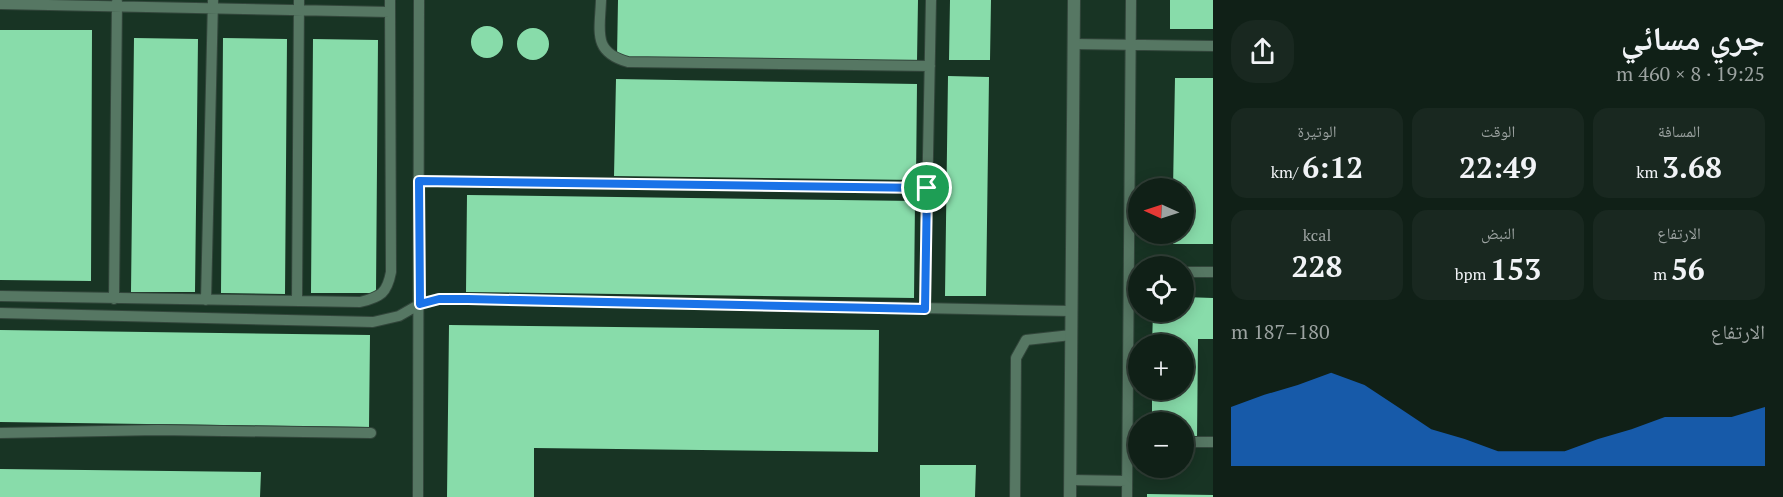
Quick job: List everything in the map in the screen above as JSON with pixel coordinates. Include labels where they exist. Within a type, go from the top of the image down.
[{"type":"street","points":[[1070,497],[1074,0]]},
{"type":"lane","points":[[0,296],[360,302],[376,298],[389,287],[391,272],[390,0]]},
{"type":"lane","points":[[418,497],[419,0]]},
{"type":"lane","points":[[601,0],[600,34],[603,47],[614,58],[628,62],[930,66]]},
{"type":"lane","points":[[925,309],[931,0]]},
{"type":"lane","points":[[1131,0],[1133,256]]},
{"type":"lane","points":[[114,299],[117,3]]},
{"type":"lane","points":[[0,4],[299,5],[390,12]]},
{"type":"lane","points":[[206,300],[213,4]]},
{"type":"lane","points":[[297,301],[299,5]]},
{"type":"lane","points":[[1074,44],[1213,46]]},
{"type":"lane","points":[[419,181],[927,188]]},
{"type":"lane","points":[[1194,272],[1213,272]]},
{"type":"lane","points":[[0,313],[373,322],[399,316],[420,304],[439,299],[1071,311]]},
{"type":"lane","points":[[1133,322],[1133,412]]},
{"type":"lane","points":[[1015,497],[1016,358],[1026,340],[1071,335]]},
{"type":"lane","points":[[0,433],[158,430],[371,434]]},
{"type":"lane","points":[[1194,442],[1213,442]]},
{"type":"lane","points":[[1126,497],[1128,474]]},
{"type":"lane","points":[[1071,480],[1127,481]]},
{"type":"shaded area","points":[[0,0],[1213,0],[1213,497],[0,497]]},
{"type":"building","points":[[618,0],[918,0],[917,61],[617,57]]},
{"type":"building","points":[[950,0],[991,0],[990,60],[949,60]]},
{"type":"building","points":[[1170,0],[1213,0],[1213,29],[1170,29]]},
{"type":"building","points":[[487,26],[498,31],[503,42],[498,53],[487,58],[476,53],[471,42],[476,31]]},
{"type":"building","points":[[533,28],[544,33],[549,44],[544,55],[533,60],[522,55],[517,44],[522,33]]},
{"type":"building","points":[[0,30],[92,30],[91,281],[0,280]]},
{"type":"building","points":[[134,38],[198,39],[195,292],[131,292]]},
{"type":"building","points":[[223,38],[287,39],[285,294],[221,293]]},
{"type":"building","points":[[313,39],[378,40],[376,293],[311,293]]},
{"type":"building","points":[[948,76],[989,77],[986,296],[945,296]]},
{"type":"building","points":[[1175,78],[1213,78],[1213,244],[1194,244],[1194,178],[1173,178]]},
{"type":"building","points":[[616,79],[917,84],[916,180],[614,176]]},
{"type":"building","points":[[467,195],[915,201],[914,298],[466,292]]},
{"type":"building","points":[[1194,297],[1213,298],[1213,339],[1198,339],[1197,440],[1194,440],[1194,412],[1152,412],[1152,400],[1194,400],[1194,334],[1152,334],[1153,322],[1194,322]]},
{"type":"building","points":[[449,325],[879,330],[878,452],[534,448],[534,497],[447,497]]},
{"type":"building","points":[[0,330],[370,335],[369,427],[0,422]]},
{"type":"building","points":[[920,465],[976,465],[975,497],[920,497]]},
{"type":"building","points":[[0,469],[261,472],[260,497],[0,497]]},
{"type":"building","points":[[1147,494],[1213,495],[1213,497],[1147,497]]},
{"type":"route","points":[[419,181],[927,188],[925,309],[468,299],[439,299],[420,304],[419,181]]}]
